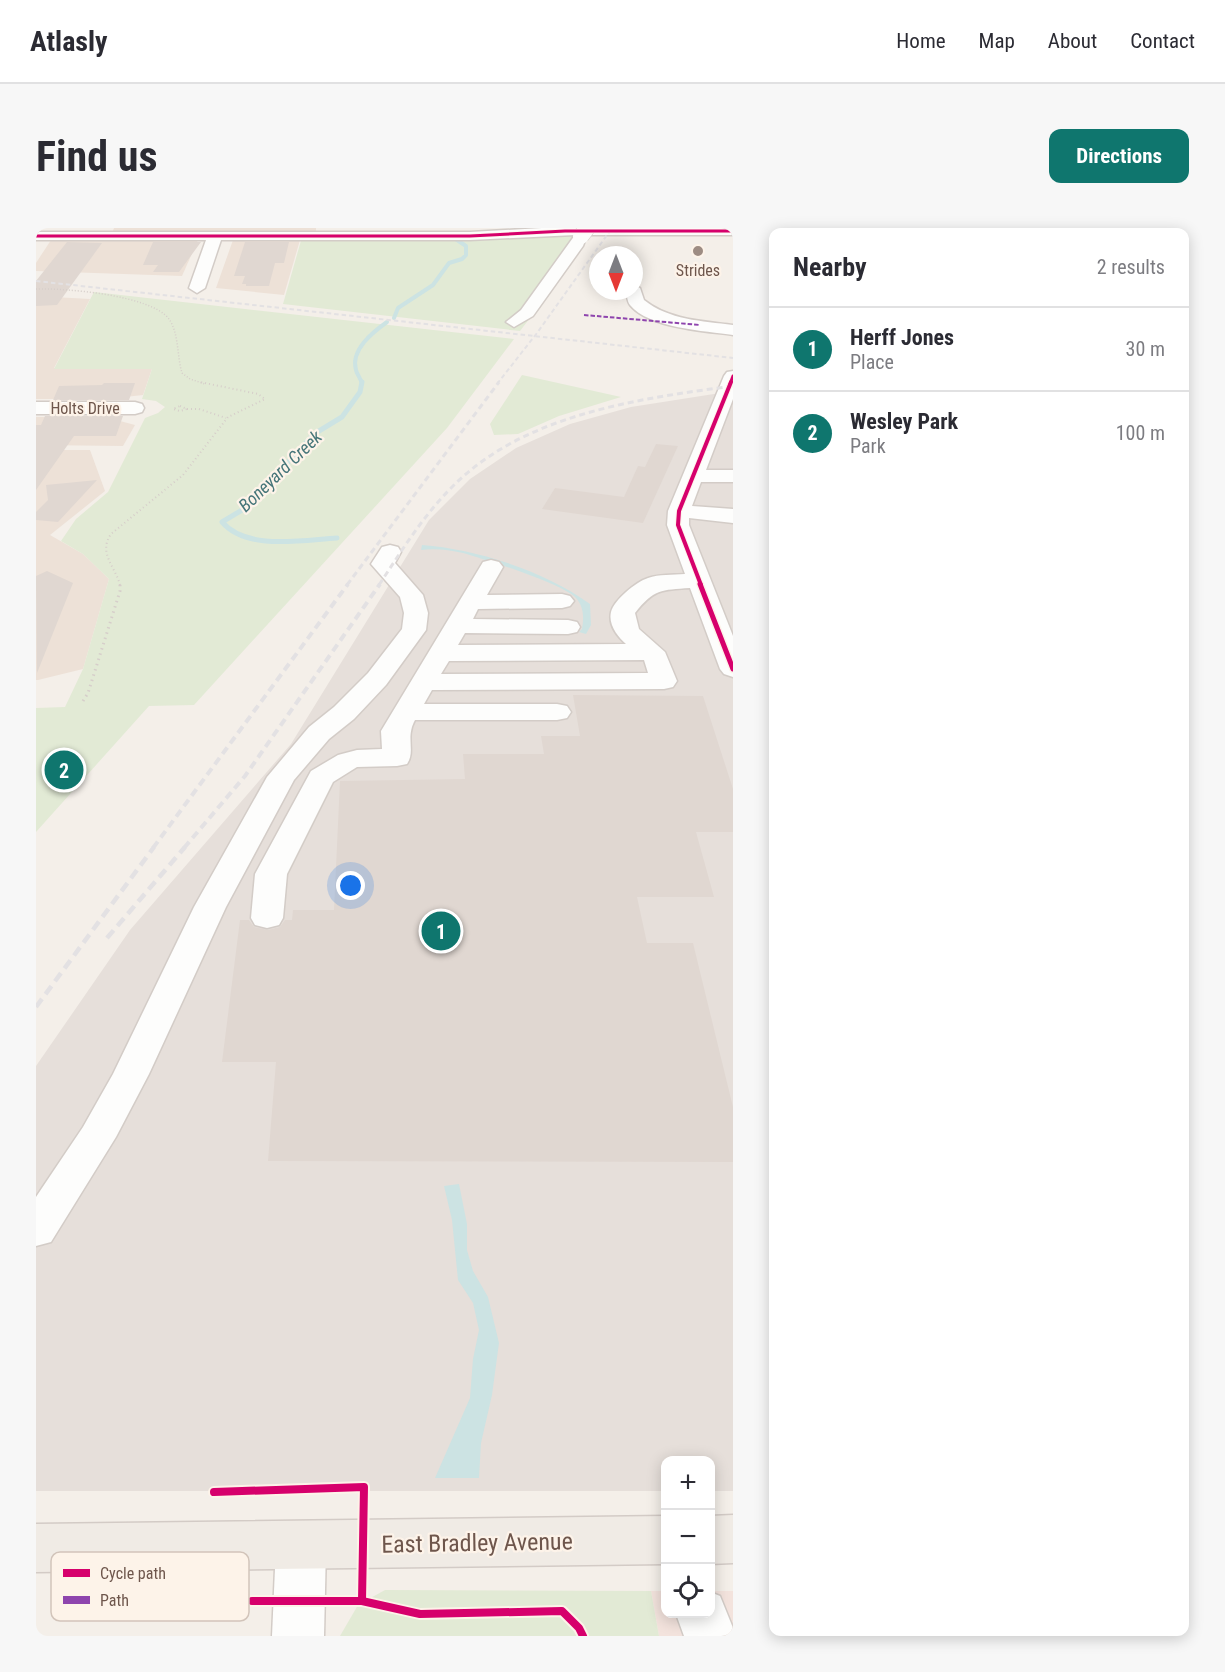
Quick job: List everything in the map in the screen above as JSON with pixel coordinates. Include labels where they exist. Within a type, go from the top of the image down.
[{"type":"main road","points":[[715,1539],[733,1539]]},
{"type":"main road","name":"East Bradley Avenue","points":[[36,1548],[661,1540]]},
{"type":"street","points":[[36,236],[94,232],[214,236],[330,232],[429,232],[473,240],[565,230],[733,231]]},
{"type":"street","points":[[514,322],[527,313],[584,232]]},
{"type":"street","points":[[197,288],[214,236]]},
{"type":"street","points":[[636,300],[649,311],[682,321],[733,330]]},
{"type":"street","points":[[733,376],[679,511],[678,525],[699,580],[722,613],[733,669]]},
{"type":"street","name":"Holts Drive","points":[[36,408],[135,408]]},
{"type":"street","points":[[692,476],[731,479]]},
{"type":"street","points":[[679,511],[733,516]]},
{"type":"street","points":[[36,1230],[102,1126],[136,1064],[210,907],[281,777],[319,733],[344,713],[377,680],[414,630],[416,613],[411,595],[383,564],[390,552]]},
{"type":"street","points":[[267,918],[271,874],[321,777],[334,765],[354,758],[397,758],[395,731],[491,567]]},
{"type":"street","points":[[424,682],[664,681],[656,657],[628,633],[624,624],[623,612],[641,590],[656,583],[699,580]]},
{"type":"street","points":[[470,602],[562,601]]},
{"type":"street","points":[[456,626],[568,627]]},
{"type":"street","points":[[441,653],[651,652]]},
{"type":"street","points":[[406,712],[557,712]]},
{"type":"street","points":[[298,1636],[301,1546]]},
{"type":"street","points":[[703,1618],[710,1636]]},
{"type":"path","points":[[36,289],[117,297],[157,309],[171,322],[182,374],[200,383],[258,394],[265,399],[226,418],[198,460],[182,476],[127,518],[106,541],[104,552],[121,580],[120,591],[88,693],[83,700],[74,703]]},
{"type":"path","points":[[169,409],[180,411],[187,408],[199,409],[226,418]]},
{"type":"shaded area","points":[[114,228],[316,228],[316,232],[112,233]]},
{"type":"shaded area","points":[[51,240],[198,240],[182,276],[36,271],[36,263]]},
{"type":"shaded area","points":[[233,240],[300,240],[284,295],[216,288]]},
{"type":"shaded area","points":[[36,296],[90,299],[54,368],[152,369],[143,395],[107,399],[36,399]]},
{"type":"shaded area","points":[[733,391],[733,1491],[715,1491],[715,1456],[661,1456],[661,1491],[36,1491],[36,1066],[130,930],[291,744],[429,520],[470,479],[516,448],[570,424],[631,407]]},
{"type":"shaded area","points":[[36,417],[105,417],[135,425],[123,446],[36,445]]},
{"type":"shaded area","points":[[36,450],[90,450],[105,491],[50,535],[83,554],[109,579],[83,669],[38,680],[36,680]]},
{"type":"shaded area","points":[[651,1591],[661,1591],[661,1618],[715,1618],[715,1591],[733,1591],[733,1636],[659,1636]]},
{"type":"green space","points":[[574,234],[573,262],[520,331],[283,304],[302,237]]},
{"type":"green space","points":[[94,292],[514,339],[447,428],[194,705],[149,706],[36,832],[36,708],[65,707],[83,669],[109,579],[83,554],[61,541],[76,519],[108,492],[145,418],[158,413],[165,407],[156,401],[142,399],[152,369],[54,369]]},
{"type":"green space","points":[[522,375],[621,397],[559,416],[518,434],[494,435],[490,424]]},
{"type":"green space","points":[[385,1590],[651,1591],[659,1636],[340,1636],[358,1605]]},
{"type":"water","points":[[422,545],[465,551],[487,557],[552,581],[590,604],[591,625],[586,634],[579,632],[583,621],[581,605],[576,598],[556,586],[522,572],[463,553],[421,550]]},
{"type":"water","points":[[459,1184],[467,1224],[467,1250],[473,1271],[488,1297],[499,1343],[492,1395],[481,1443],[479,1478],[435,1478],[470,1398],[473,1359],[479,1330],[473,1303],[458,1280],[452,1220],[444,1186]]},
{"type":"building","points":[[67,242],[102,243],[57,305],[36,306],[36,281]]},
{"type":"building","points":[[153,242],[201,242],[179,272],[153,272],[158,265],[143,265]]},
{"type":"building","points":[[245,242],[289,242],[284,263],[275,263],[269,286],[246,286],[242,284],[245,276],[234,276]]},
{"type":"building","points":[[104,383],[135,383],[129,400],[53,400],[59,386],[102,385]]},
{"type":"building","points":[[45,416],[123,416],[116,436],[74,436],[36,490],[36,425],[41,425]]},
{"type":"building","points":[[656,444],[678,446],[643,523],[542,509],[555,488],[624,497],[638,466],[645,467]]},
{"type":"building","points":[[97,480],[58,522],[36,520],[36,512],[48,500],[46,485]]},
{"type":"building","points":[[47,571],[73,583],[37,673],[36,576]]},
{"type":"building","points":[[573,695],[703,696],[733,789],[733,832],[696,832],[714,897],[637,897],[647,943],[693,943],[733,1107],[733,1162],[268,1161],[276,1062],[222,1062],[240,920],[249,920],[254,927],[268,930],[280,927],[285,920],[292,920],[293,910],[334,910],[340,781],[465,779],[463,754],[544,754],[541,736],[580,736]]},
{"type":"waterway","name":"Boneyard Creek","points":[[394,318],[398,308],[433,285],[449,263],[462,259],[466,255],[466,246],[454,238]]},
{"type":"waterway","name":"Boneyard Creek","points":[[362,383],[356,370],[356,355],[364,342],[387,322]]},
{"type":"waterway","name":"Boneyard Creek","points":[[337,538],[276,542],[260,540],[233,531],[222,522],[247,507],[314,434],[342,417],[360,392],[362,383]]},
{"type":"railway","points":[[535,336],[612,228]]},
{"type":"railway","points":[[36,281],[535,336]]},
{"type":"railway","points":[[497,384],[535,336]]},
{"type":"railway","points":[[535,336],[733,358]]},
{"type":"railway","points":[[347,585],[499,382]]},
{"type":"railway","points":[[379,585],[413,534],[442,497],[482,462],[514,442],[548,426],[621,404],[733,386]]},
{"type":"railway","points":[[153,848],[348,584]]},
{"type":"railway","points":[[184,848],[245,776],[380,584]]},
{"type":"railway","points":[[36,1007],[154,847]]},
{"type":"railway","points":[[107,938],[185,847]]},
{"type":"marked path","points":[[584,315],[700,325]]},
{"type":"cycle path","points":[[36,236],[470,236],[565,231],[733,231]]},
{"type":"cycle path","points":[[733,376],[679,511],[678,525],[733,669]]},
{"type":"cycle path","points":[[214,1492],[364,1487],[362,1601]]},
{"type":"cycle path","points":[[252,1601],[362,1601],[420,1614],[562,1611],[579,1628],[583,1636]]},
{"type":"place","name":"Strides","points":[[698,251]]},
{"type":"place","name":"Wesley Park","points":[[64,770]]},
{"type":"place","name":"Herff Jones","points":[[441,931]]}]
